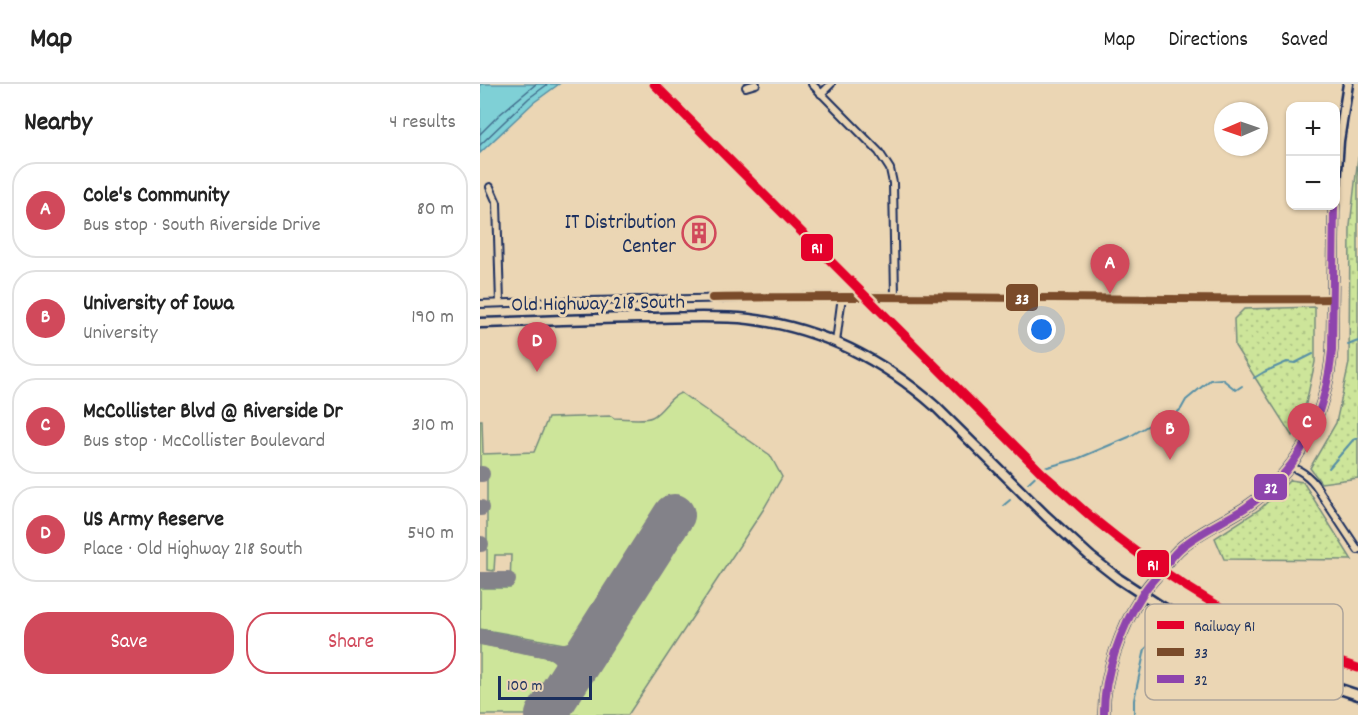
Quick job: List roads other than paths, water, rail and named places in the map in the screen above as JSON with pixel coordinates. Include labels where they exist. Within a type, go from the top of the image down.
[{"type":"main road","points":[[1338,156],[1348,84]]},
{"type":"main road","points":[[1104,715],[1106,686],[1112,662],[1142,594],[1173,555],[1184,545],[1263,494],[1289,466],[1312,430],[1327,389],[1332,350],[1334,210]]},
{"type":"main road","name":"Old Highway 218 South","points":[[480,323],[665,318],[748,319],[787,326],[836,342],[887,368],[919,392],[1066,535],[1106,569],[1159,604]]},
{"type":"main road","name":"Old Highway 218 South","points":[[1343,690],[1358,695]]},
{"type":"street","points":[[746,87],[756,84]]},
{"type":"street","points":[[812,84],[879,152],[890,170],[893,183],[895,296]]},
{"type":"street","points":[[821,94],[831,84]]},
{"type":"street","points":[[490,187],[497,203],[500,303]]},
{"type":"street","points":[[836,342],[842,296]]},
{"type":"street","points":[[480,304],[842,296],[1332,299]]},
{"type":"street","points":[[1289,466],[1300,470],[1316,484],[1358,550]]},
{"type":"water","points":[[480,84],[559,84],[533,103],[480,153]]},
{"type":"waterway","points":[[1348,345],[1358,341]]},
{"type":"waterway","points":[[1254,378],[1287,362],[1295,363],[1313,354]]},
{"type":"waterway","points":[[1028,483],[1044,468],[1077,459],[1129,437],[1154,422],[1171,418],[1181,409],[1186,400],[1210,380],[1222,379],[1236,390],[1242,386]]},
{"type":"waterway","points":[[1329,468],[1353,440],[1358,438]]},
{"type":"waterway","points":[[1004,505],[1010,500]]},
{"type":"waterway","points":[[1134,715],[1134,700],[1145,649]]},
{"type":"rail line","name":"R1","points":[[654,84],[1043,474],[1124,543],[1216,604]]},
{"type":"rail line","name":"R1","points":[[1343,663],[1358,668]]},
{"type":"place","name":"IT Distribution Center","points":[[699,233]]},
{"type":"place","name":"Cole's Community","points":[[1110,294]]},
{"type":"place","name":"US Army Reserve","points":[[537,372]]},
{"type":"place","name":"McCollister Blvd @ Riverside Dr","points":[[1307,453]]},
{"type":"place","name":"University of Iowa","points":[[1170,460]]}]
